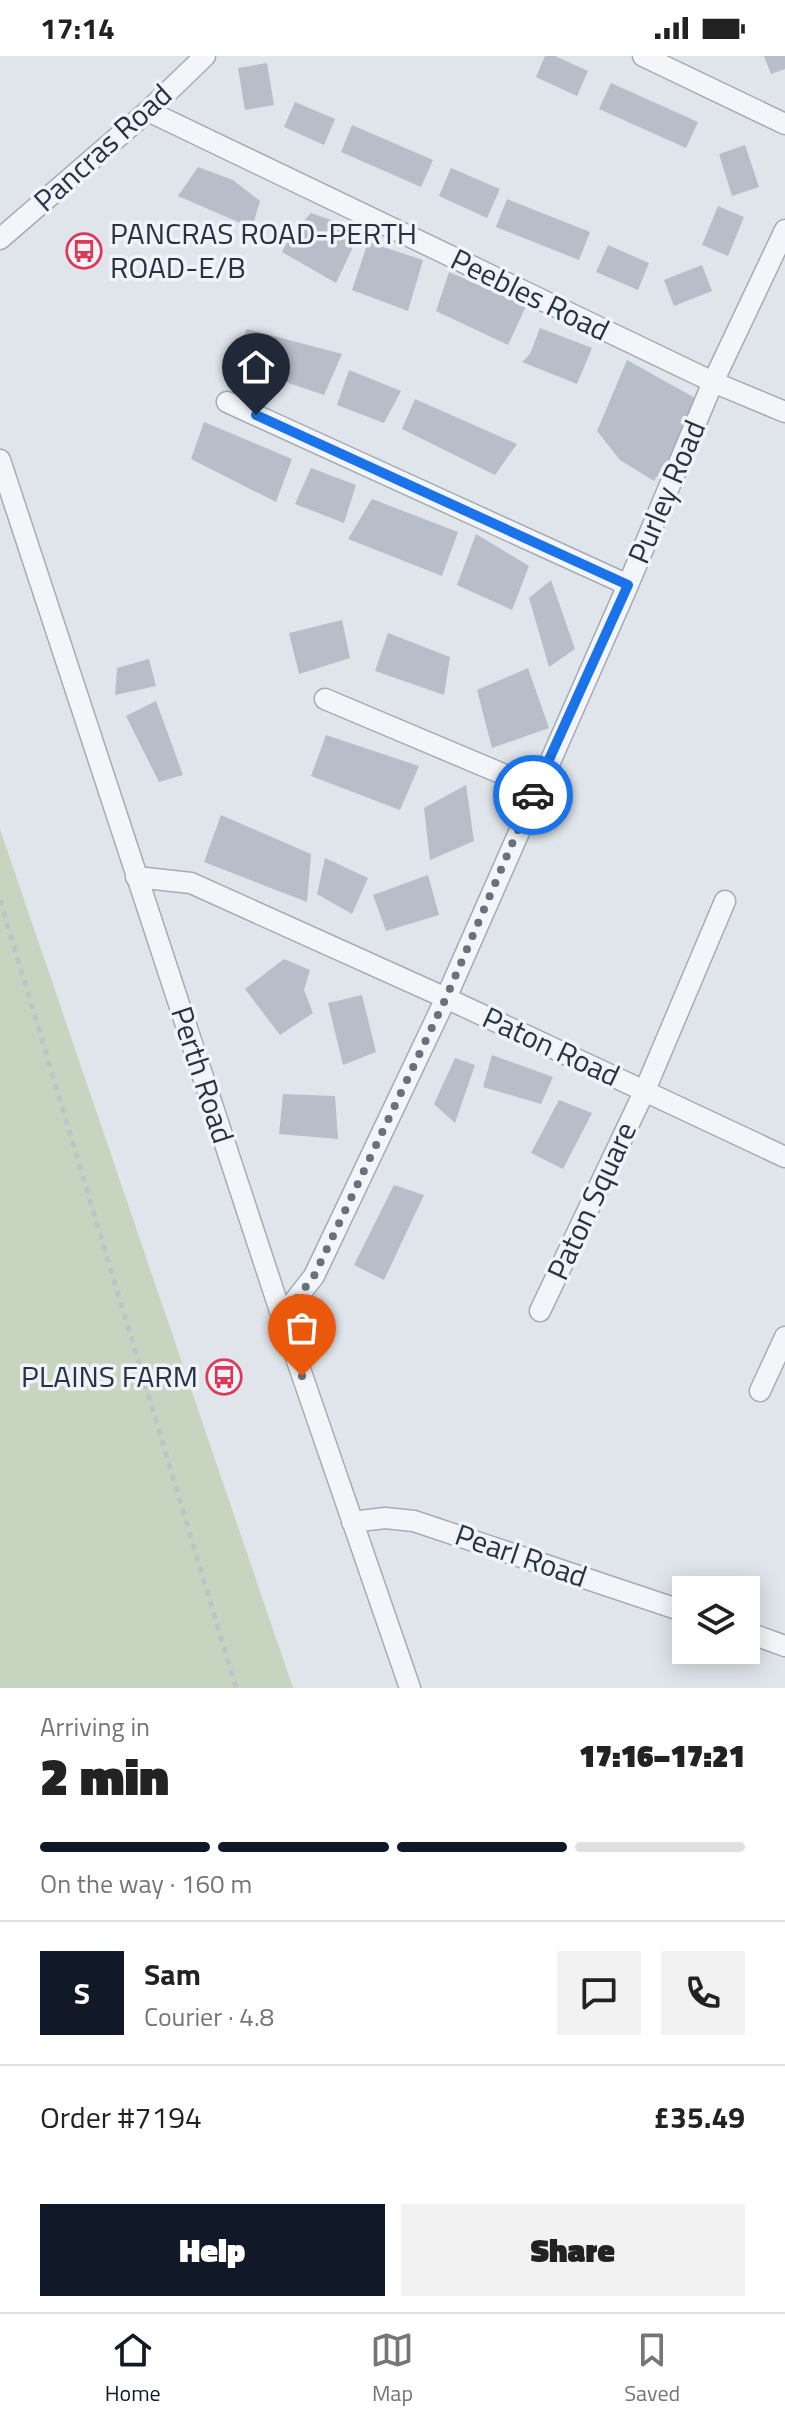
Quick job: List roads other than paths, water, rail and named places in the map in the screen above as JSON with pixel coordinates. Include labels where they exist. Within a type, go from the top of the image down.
[{"type":"street","name":"Pancras Road","points":[[0,239],[148,111],[205,56]]},
{"type":"street","points":[[643,56],[785,124]]},
{"type":"street","name":"Peebles Road","points":[[148,111],[713,382],[785,412]]},
{"type":"street","name":"Purley Road","points":[[282,1317],[314,1276],[446,998],[628,585],[713,382],[785,230]]},
{"type":"street","points":[[227,402],[628,585]]},
{"type":"street","name":"Perth Road","points":[[0,460],[282,1317],[410,1688]]},
{"type":"street","points":[[325,699],[536,788]]},
{"type":"street","name":"Paton Road","points":[[136,877],[191,883],[785,1157]]},
{"type":"street","name":"Paton Square","points":[[540,1311],[645,1090],[725,901]]},
{"type":"street","points":[[760,1391],[785,1337]]},
{"type":"street","name":"Pearl Road","points":[[352,1522],[385,1518],[414,1521],[672,1607]]},
{"type":"street","points":[[760,1637],[785,1646]]},
{"type":"place","name":"PANCRAS ROAD-PERTH ROAD-E/B","points":[[84,251]]},
{"type":"place","name":"PLAINS FARM","points":[[224,1377]]}]
